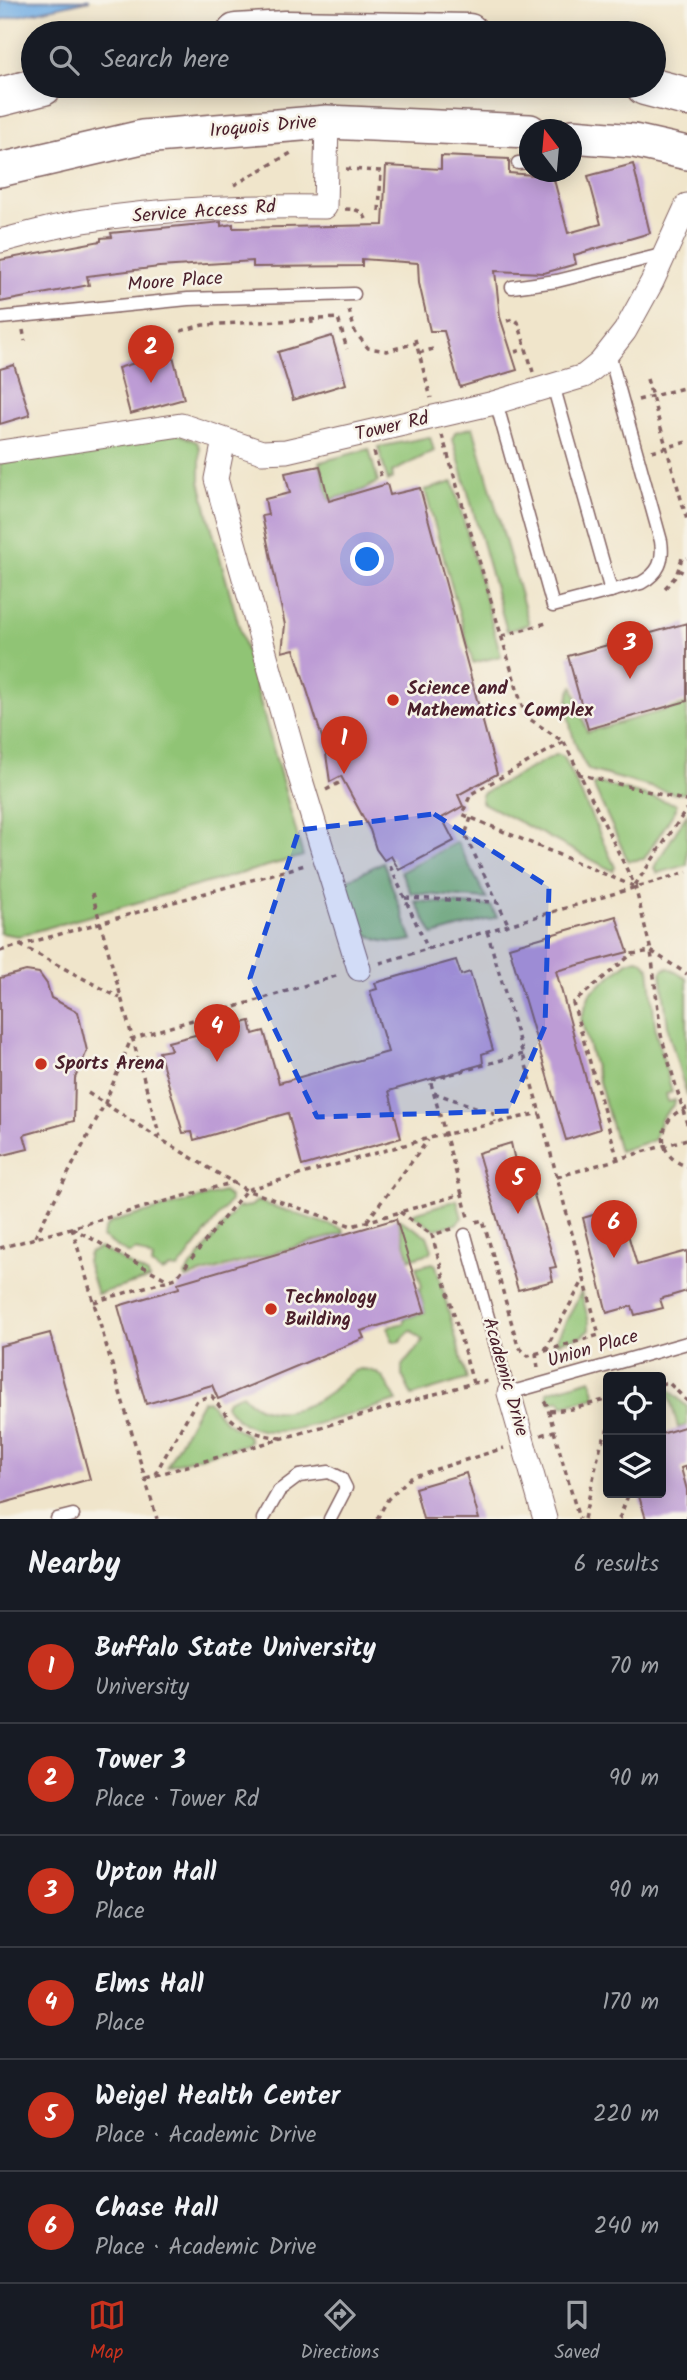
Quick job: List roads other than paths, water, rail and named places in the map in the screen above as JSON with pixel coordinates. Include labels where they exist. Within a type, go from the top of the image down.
[{"type":"highway","points":[[0,70],[21,65]]},
{"type":"highway","points":[[666,65],[687,69]]},
{"type":"highway","points":[[0,97],[21,92]]},
{"type":"highway","points":[[666,92],[687,97]]},
{"type":"street","name":"Iroquois Drive","points":[[0,170],[142,137],[327,128],[519,131]]},
{"type":"street","name":"Service Access Rd","points":[[0,241],[83,222],[203,208],[326,207],[327,128]]},
{"type":"street","points":[[582,136],[634,141],[687,153]]},
{"type":"street","name":"Tower Rd","points":[[0,452],[181,425],[262,452],[285,451],[496,402],[544,382],[584,376],[608,353],[625,331],[652,282],[687,205]]},
{"type":"street","points":[[224,440],[216,479],[359,969]]},
{"type":"street","name":"Academic Drive","points":[[502,1387],[545,1519]]},
{"type":"lane","points":[[512,287],[557,281],[665,254]]},
{"type":"lane","name":"Moore Place","points":[[0,318],[188,299],[350,294]]},
{"type":"lane","points":[[496,402],[553,606],[641,583],[650,578],[662,563],[663,553],[608,353]]},
{"type":"lane","points":[[544,382],[611,590]]},
{"type":"lane","name":"Academic Drive","points":[[461,1231],[502,1387]]},
{"type":"lane","name":"Union Place","points":[[502,1387],[687,1343]]},
{"type":"lane","points":[[263,1519],[279,1491],[299,1476],[329,1472],[341,1478],[346,1488],[330,1519]]},
{"type":"lane","points":[[57,1519],[73,1515]]},
{"type":"water","points":[[0,0],[90,0],[0,20]]},
{"type":"place","name":"Tower 3","points":[[151,383]]},
{"type":"place","name":"Upton Hall","points":[[630,679]]},
{"type":"place","name":"Science and Mathematics Complex","points":[[393,700]]},
{"type":"place","name":"Buffalo State University","points":[[344,774]]},
{"type":"place","name":"Elms Hall","points":[[217,1062]]},
{"type":"place","name":"Sports Arena","points":[[41,1064]]},
{"type":"place","name":"Weigel Health Center","points":[[518,1214]]},
{"type":"place","name":"Chase Hall","points":[[614,1258]]},
{"type":"place","name":"Technology Building","points":[[271,1309]]}]
